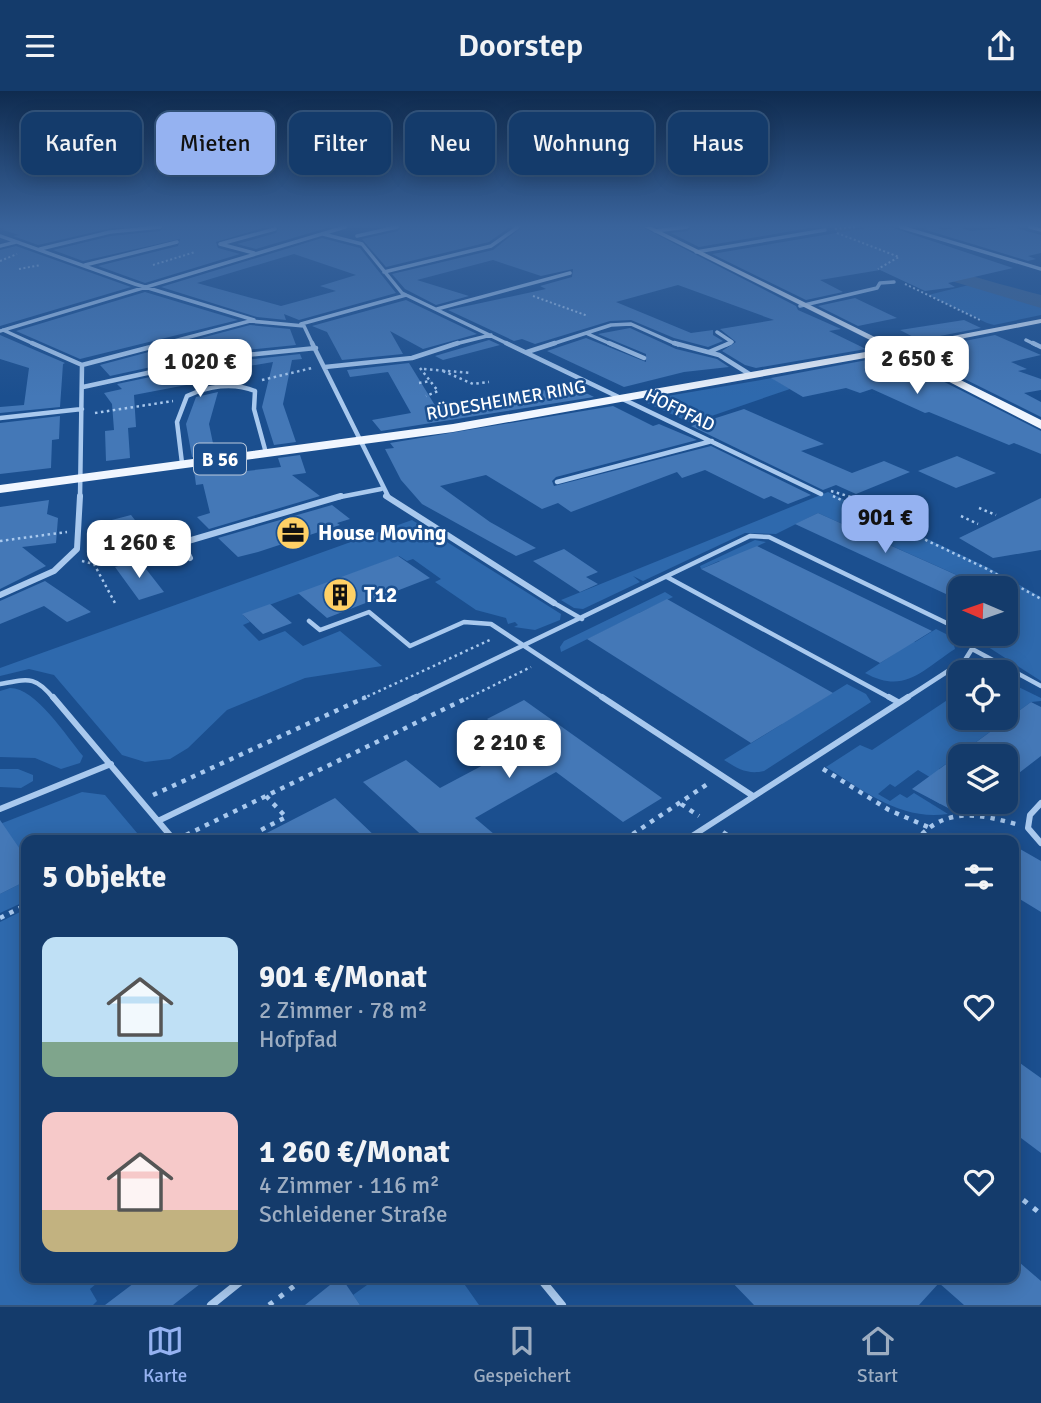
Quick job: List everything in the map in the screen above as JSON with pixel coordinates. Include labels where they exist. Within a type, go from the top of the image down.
[{"type":"main road","name":"RÜDESHEIMER RING","points":[[0,489],[360,441],[894,350]]},
{"type":"main road","points":[[894,350],[1041,425]]},
{"type":"street","points":[[136,284],[255,321],[300,324],[406,295]]},
{"type":"street","points":[[1,330],[156,284]]},
{"type":"street","name":"HOFPFAD","points":[[393,284],[406,295],[821,493]]},
{"type":"street","points":[[437,309],[533,284]]},
{"type":"street","points":[[759,284],[894,350]]},
{"type":"street","points":[[768,284],[811,304],[831,318]]},
{"type":"street","points":[[800,306],[877,289],[879,284]]},
{"type":"street","points":[[1,330],[82,365],[255,321]]},
{"type":"street","name":"RÜDESHEIMER RING","points":[[894,350],[1041,321]]},
{"type":"street","points":[[300,324],[307,327],[381,489],[395,502],[554,603]]},
{"type":"street","points":[[527,352],[618,324],[637,326],[687,349],[723,357],[751,375]]},
{"type":"street","points":[[709,352],[732,342],[717,332]]},
{"type":"street","name":"HOFPFAD","points":[[587,334],[644,358]]},
{"type":"street","points":[[326,367],[412,358],[426,351],[491,335]]},
{"type":"street","points":[[1026,340],[1041,347]]},
{"type":"street","points":[[83,387],[216,358],[316,348]]},
{"type":"street","points":[[0,595],[44,576],[70,558],[77,549],[82,365]]},
{"type":"street","points":[[181,464],[177,422],[186,398],[194,393],[227,386],[247,387],[255,391],[254,409],[266,453]]},
{"type":"street","points":[[0,418],[82,412]]},
{"type":"street","points":[[557,482],[712,441]]},
{"type":"street","points":[[191,558],[184,546],[188,541],[349,494],[381,489]]},
{"type":"lane","points":[[158,821],[527,646],[750,536],[764,536],[948,624]]},
{"type":"lane","points":[[667,577],[898,702]]},
{"type":"lane","points":[[554,603],[582,619]]},
{"type":"lane","points":[[309,621],[320,630],[369,611],[410,646],[464,622],[483,621],[506,632],[753,796]]},
{"type":"lane","points":[[694,835],[898,702],[974,650],[975,646]]},
{"type":"lane","points":[[974,650],[1041,686]]},
{"type":"lane","points":[[0,684],[30,679],[42,684],[171,835]]},
{"type":"lane","points":[[0,809],[111,764]]},
{"type":"lane","points":[[1041,803],[1030,815],[1028,828],[1041,843]]},
{"type":"lane","points":[[211,1305],[238,1283]]},
{"type":"lane","points":[[544,1283],[562,1305]]},
{"type":"path","points":[[514,289],[588,316]]},
{"type":"path","points":[[412,358],[438,391],[426,395]]},
{"type":"path","points":[[247,387],[264,379],[326,367]]},
{"type":"path","points":[[422,369],[471,373]]},
{"type":"path","points":[[443,371],[472,384],[489,382]]},
{"type":"path","points":[[419,383],[431,381]]},
{"type":"path","points":[[82,412],[186,398]]},
{"type":"path","points":[[805,486],[881,506]]},
{"type":"path","points":[[821,493],[827,493],[975,563],[1041,599]]},
{"type":"path","points":[[979,508],[996,515]]},
{"type":"path","points":[[961,516],[978,524]]},
{"type":"path","points":[[0,541],[79,531]]},
{"type":"path","points":[[70,558],[169,545],[184,546]]},
{"type":"path","points":[[70,558],[94,563],[115,603]]},
{"type":"path","points":[[142,801],[506,632]]},
{"type":"path","points":[[185,835],[546,660]]},
{"type":"path","points":[[809,760],[888,810],[928,827]]},
{"type":"path","points":[[632,835],[720,776]]},
{"type":"path","points":[[266,796],[286,817],[261,830],[266,835]]},
{"type":"path","points":[[922,834],[928,827],[967,813],[1028,828]]},
{"type":"path","points":[[0,918],[21,908]]},
{"type":"path","points":[[1019,1197],[1041,1214]]},
{"type":"path","points":[[269,1305],[298,1283]]},
{"type":"shaded area","points":[[965,284],[994,284],[1041,298],[1041,315],[994,325],[928,295],[969,285]]},
{"type":"shaded area","points":[[772,378],[790,389],[691,423],[647,403],[650,399]]},
{"type":"shaded area","points":[[828,492],[1003,576],[959,576],[818,513],[776,534],[745,533],[643,581],[633,576],[640,582],[583,609],[574,608],[561,600]]},
{"type":"shaded area","points":[[412,520],[561,614],[560,620],[535,630],[514,627],[518,625],[515,622],[508,624],[506,618],[476,610],[435,582],[441,579],[413,559],[407,561],[399,556],[243,615],[250,622],[243,625],[259,641],[285,631],[303,646],[340,631],[382,666],[305,678],[227,710],[188,748],[170,759],[145,762],[122,755],[54,675],[29,669],[0,676],[0,668]]},
{"type":"shaded area","points":[[755,540],[766,542],[741,554],[915,642],[936,629],[948,635],[948,646],[954,646],[955,649],[913,677],[902,681],[879,679],[865,673],[897,652],[719,561],[701,569],[700,566]]},
{"type":"shaded area","points":[[1018,584],[1041,597],[1041,681],[1018,666],[1018,660],[1008,660],[987,646],[1018,646]]},
{"type":"shaded area","points":[[665,592],[673,597],[639,613],[803,711],[847,684],[866,694],[871,702],[764,771],[747,771],[733,766],[724,760],[782,724],[618,624],[561,652],[560,647],[564,641]]},
{"type":"shaded area","points":[[1018,687],[1041,698],[1041,701],[1031,702],[1018,711]]},
{"type":"shaded area","points":[[10,688],[20,690],[40,704],[83,756],[80,763],[61,769],[35,758],[0,757],[0,691]]},
{"type":"shaded area","points":[[948,700],[948,730],[993,730],[973,744],[948,744],[948,762],[939,769],[948,774],[948,802],[944,800],[940,804],[917,790],[933,779],[918,770],[895,787],[890,784],[878,794],[890,801],[900,794],[907,798],[914,793],[948,814],[931,815],[899,809],[826,767],[860,745],[872,750]]},
{"type":"shaded area","points":[[0,769],[18,769],[33,775],[33,781],[21,788],[0,787]]},
{"type":"shaded area","points":[[82,792],[105,795],[139,835],[21,835],[21,851],[0,824]]},
{"type":"shaded area","points":[[21,884],[21,903],[0,913],[0,894]]},
{"type":"shaded area","points":[[21,912],[21,1283],[97,1283],[90,1289],[97,1301],[93,1305],[0,1305],[0,922]]},
{"type":"shaded area","points":[[365,1283],[464,1283],[479,1305],[360,1305],[353,1295],[367,1285]]},
{"type":"building","points":[[0,284],[122,284],[131,287],[0,326]]},
{"type":"building","points":[[172,284],[199,284],[281,306],[336,291],[320,286],[328,284],[389,284],[396,293],[299,320],[284,314],[286,320],[257,317],[161,287]]},
{"type":"building","points":[[400,284],[429,284],[469,296],[436,305],[405,289]]},
{"type":"building","points":[[548,284],[752,284],[796,306],[798,310],[841,329],[829,331],[866,349],[756,368],[745,365],[722,351],[736,342],[720,329],[774,320],[678,285],[616,302],[691,333],[713,330],[713,335],[723,341],[708,347],[674,338],[631,320],[610,321],[535,344],[522,339],[514,341],[448,310],[546,289],[540,286]]},
{"type":"building","points":[[773,284],[827,284],[843,292],[806,300]]},
{"type":"building","points":[[909,284],[949,284],[955,287],[925,291]]},
{"type":"building","points":[[145,292],[238,320],[80,359],[16,331]]},
{"type":"building","points":[[855,298],[897,318],[858,326],[818,306]]},
{"type":"building","points":[[406,300],[477,334],[423,349],[390,331],[403,354],[342,360],[327,332],[312,326]]},
{"type":"building","points":[[964,320],[981,328],[919,340],[900,330]]},
{"type":"building","points":[[250,325],[290,329],[296,345],[215,353],[110,376],[100,365]]},
{"type":"building","points":[[630,328],[676,349],[717,359],[729,367],[684,372],[624,387],[547,351],[586,338],[646,362],[646,354],[598,334]]},
{"type":"building","points":[[0,335],[65,363],[60,407],[0,413],[0,407],[24,405],[29,368],[0,359]]},
{"type":"building","points":[[995,335],[1041,355],[1011,362],[1027,369],[1018,371],[1041,379],[1041,390],[1024,393],[1041,402],[1041,417],[916,355],[941,350],[934,347]]},
{"type":"building","points":[[489,340],[500,345],[443,360],[435,356]]},
{"type":"building","points":[[300,354],[302,359],[292,360],[283,404],[296,442],[274,445],[262,407],[273,362],[225,370],[221,382],[201,386],[202,382],[134,395],[136,427],[128,428],[130,458],[106,461],[105,431],[114,430],[112,404],[104,393],[122,389],[117,384],[217,363]]},
{"type":"building","points":[[883,357],[897,358],[1041,431],[1041,454],[1014,443],[1009,445],[929,412],[925,413],[872,389],[860,393],[846,388],[803,397],[771,378]]},
{"type":"building","points":[[409,363],[436,407],[572,386],[594,397],[381,431],[372,420],[411,413],[388,372],[350,377],[347,370]]},
{"type":"building","points":[[218,392],[209,424],[215,453],[192,457],[186,424],[196,397]]},
{"type":"building","points":[[613,406],[653,426],[659,424],[697,440],[556,477],[552,481],[554,486],[711,446],[811,495],[788,504],[771,496],[764,499],[705,470],[682,478],[677,472],[571,512],[558,503],[542,509],[486,475],[440,486],[490,522],[536,548],[516,556],[422,504],[401,480],[385,449],[394,448],[390,443]]},
{"type":"building","points":[[744,409],[824,444],[801,451],[852,473],[884,461],[910,472],[856,494],[836,485],[823,490],[691,426]]},
{"type":"building","points":[[60,416],[59,439],[52,440],[51,468],[0,474],[0,423]]},
{"type":"building","points":[[300,455],[306,473],[292,475],[320,496],[209,529],[197,517],[210,513],[203,484],[196,485],[194,470],[219,466],[220,473],[229,473],[281,467],[278,458]]},
{"type":"building","points":[[957,456],[996,473],[956,488],[918,471]]},
{"type":"building","points":[[1041,498],[1041,550],[993,558],[959,538]]},
{"type":"building","points":[[49,500],[47,514],[58,518],[56,543],[22,547],[46,566],[0,589],[0,507]]},
{"type":"building","points":[[332,505],[350,519],[337,523],[340,525],[258,552],[238,557],[218,538]]},
{"type":"building","points":[[818,513],[959,576],[948,576],[948,595],[795,524]]},
{"type":"building","points":[[131,515],[149,538],[126,544],[108,521]]},
{"type":"building","points":[[757,546],[932,631],[880,663],[701,569]]},
{"type":"building","points":[[564,549],[598,572],[586,577],[598,584],[580,592],[533,561]]},
{"type":"building","name":"T12","points":[[398,556],[430,578],[327,618],[298,593]]},
{"type":"building","points":[[139,560],[164,592],[139,600],[115,567]]},
{"type":"building","points":[[45,581],[91,612],[67,622],[44,606],[0,624],[0,601]]},
{"type":"building","points":[[667,599],[833,693],[751,743],[587,639]]},
{"type":"building","points":[[270,604],[292,623],[263,634],[242,614]]},
{"type":"building","points":[[524,700],[662,798],[623,822],[556,772],[475,818],[495,835],[421,835],[363,782],[406,760],[440,788],[521,745],[487,719]]},
{"type":"building","points":[[1031,702],[1041,707],[1041,756],[1018,774],[1018,744],[974,744],[993,730],[1018,730],[1018,712]]},
{"type":"building","points":[[948,763],[948,808],[912,789]]},
{"type":"building","points":[[335,798],[374,835],[263,835]]},
{"type":"building","points":[[0,820],[21,851],[21,884],[0,894]]},
{"type":"building","points":[[1019,848],[1041,861],[1041,912],[1019,899]]},
{"type":"building","points":[[1019,1062],[1041,1078],[1041,1153],[1019,1136]]},
{"type":"building","points":[[1019,1262],[1041,1281],[1041,1305],[964,1305],[939,1283],[1019,1283]]},
{"type":"building","points":[[134,1283],[201,1283],[173,1305],[105,1305]]},
{"type":"building","points":[[332,1283],[345,1283],[360,1305],[305,1305]]},
{"type":"building","points":[[733,1283],[939,1283],[919,1305],[754,1305]]},
{"type":"waterway","points":[[980,284],[1041,302]]},
{"type":"place","name":"House Moving","points":[[293,533]]},
{"type":"place","name":"T12","points":[[340,595]]}]
